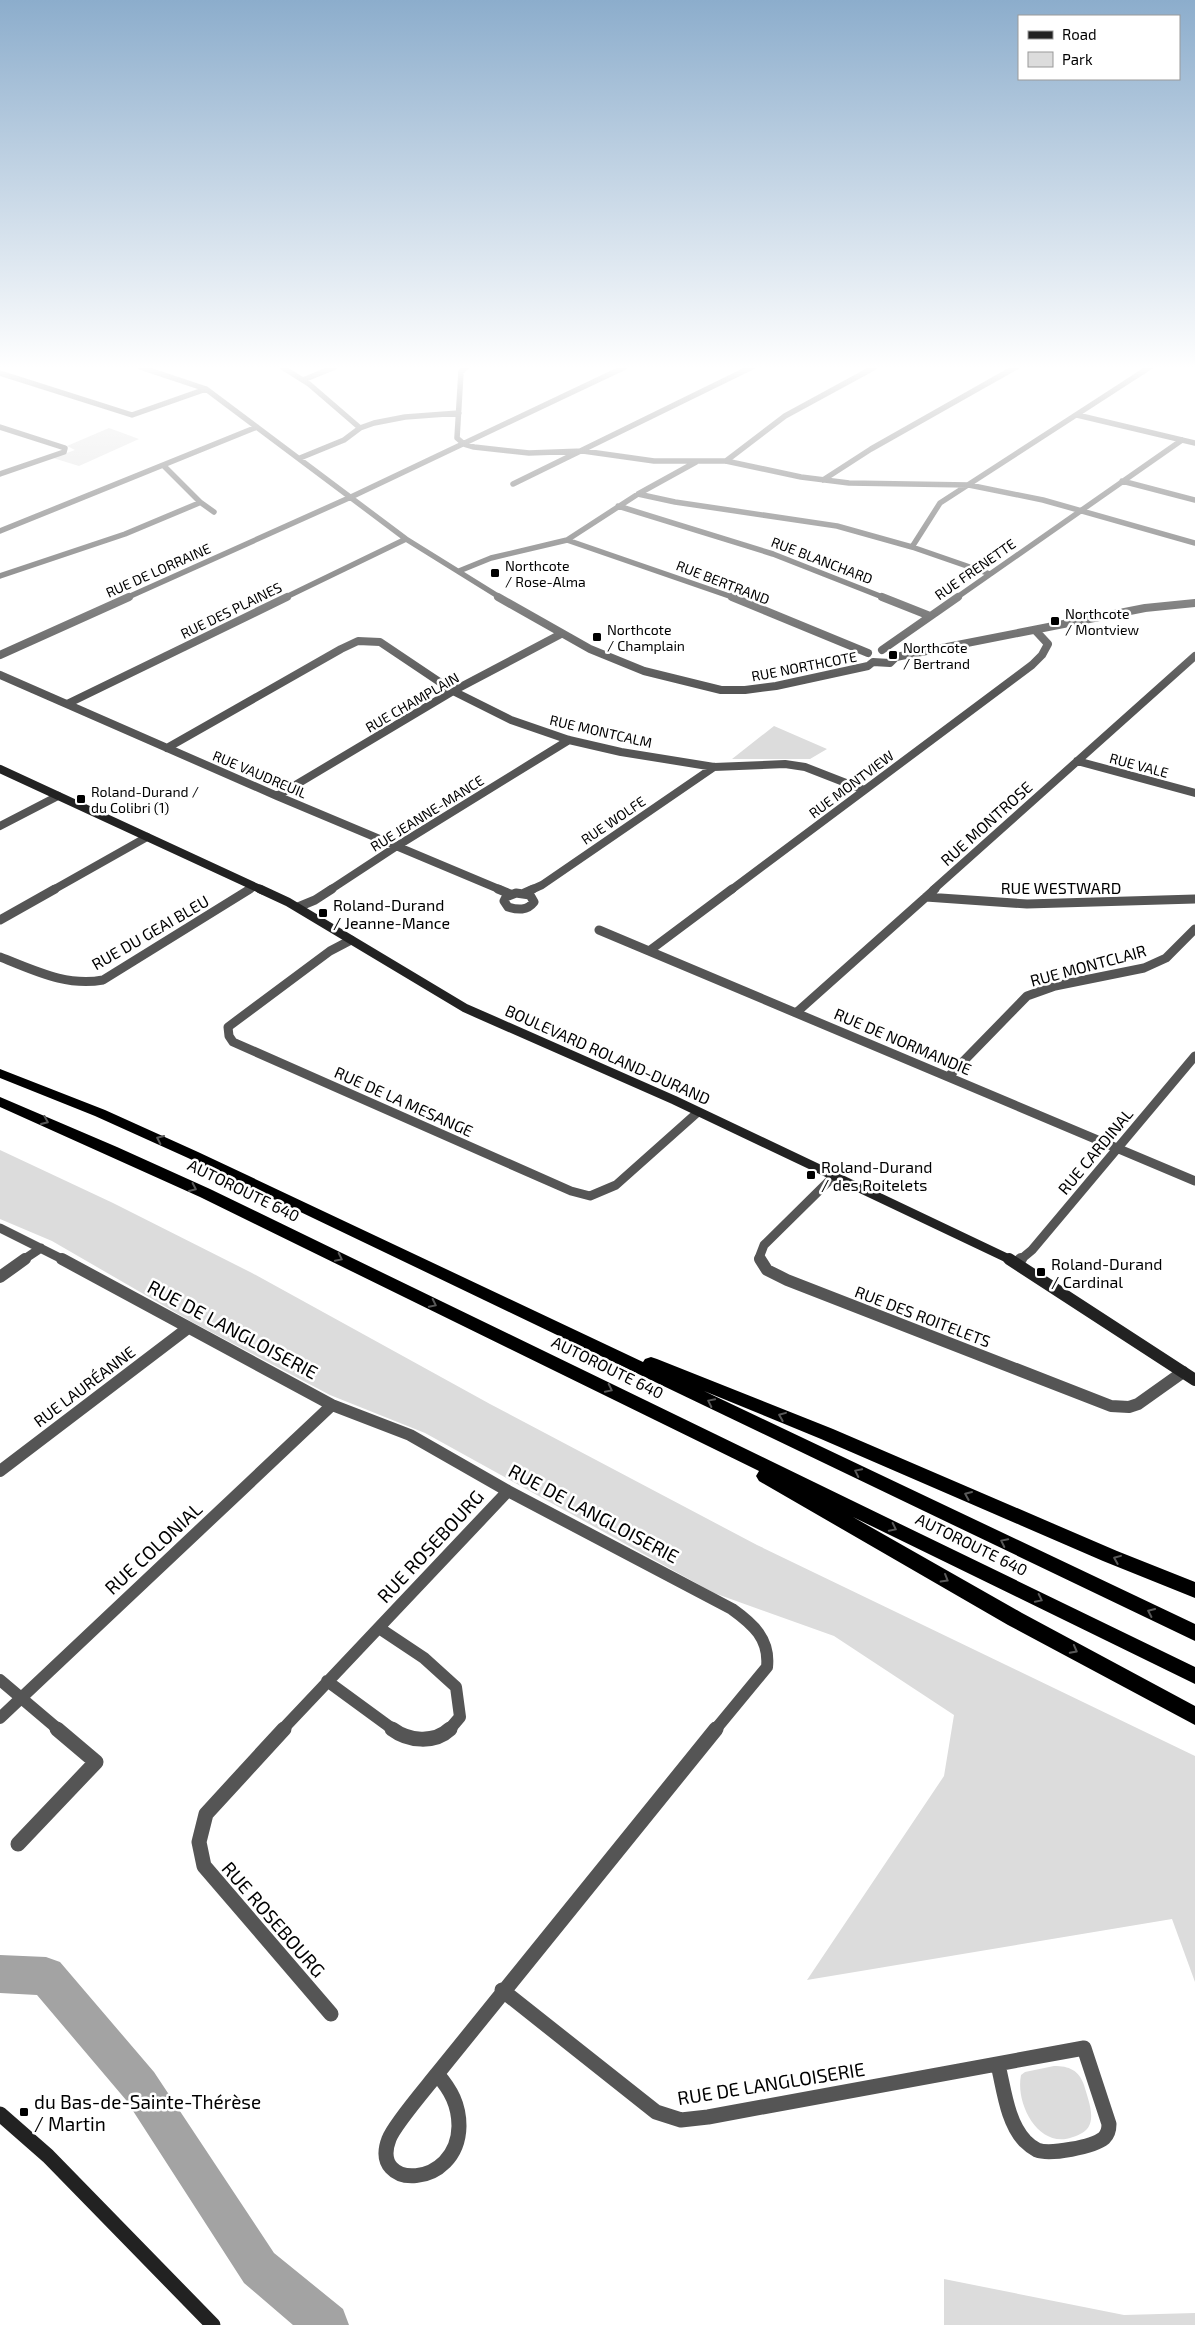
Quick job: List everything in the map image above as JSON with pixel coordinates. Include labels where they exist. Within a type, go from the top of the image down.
[{"type":"highway","name":"AUTOROUTE 640","points":[[0,1073],[151,1135],[1195,1632]]},
{"type":"highway","name":"AUTOROUTE 640","points":[[0,1102],[140,1163],[644,1406],[1195,1676]]},
{"type":"highway","points":[[511,1306],[827,1434],[1195,1590]]},
{"type":"highway","points":[[644,1406],[1015,1619],[1195,1716]]},
{"type":"street","points":[[0,531],[140,476]]},
{"type":"street","points":[[175,476],[184,483],[199,503],[214,512]]},
{"type":"street","name":"RUE NORTHCOTE","points":[[323,476],[406,539],[561,634],[590,649],[644,671],[721,690],[745,690],[776,686],[868,666],[874,662],[890,663],[896,657],[1145,608],[1195,604]]},
{"type":"street","name":"RUE DE LORRAINE","points":[[0,654],[397,476]]},
{"type":"street","points":[[513,484],[531,476]]},
{"type":"street","points":[[459,572],[491,558],[568,540],[618,506],[672,476]]},
{"type":"street","points":[[800,476],[858,484],[969,485],[1034,498],[1195,542]]},
{"type":"street","points":[[823,480],[830,476]]},
{"type":"street","points":[[912,547],[940,503],[984,476]]},
{"type":"street","name":"RUE FRENETTE","points":[[868,653],[882,650],[1130,476]]},
{"type":"street","points":[[1122,481],[1195,500]]},
{"type":"street","points":[[638,494],[675,502],[837,526],[912,547],[990,574]]},
{"type":"street","points":[[0,576],[125,534],[199,503]]},
{"type":"street","name":"RUE BLANCHARD","points":[[618,506],[773,554],[930,616]]},
{"type":"street","name":"RUE DES PLAINES","points":[[67,704],[406,539]]},
{"type":"street","name":"RUE BERTRAND","points":[[568,540],[713,589],[868,653]]},
{"type":"street","points":[[0,568],[10,572]]},
{"type":"street","name":"RUE MONTVIEW","points":[[649,951],[1032,664],[1042,655],[1048,644],[1035,630]]},
{"type":"street","name":"RUE CHAMPLAIN","points":[[277,796],[453,691],[561,634]]},
{"type":"street","name":"RUE MONTCALM","points":[[167,748],[358,641],[380,642],[453,691],[511,720],[569,740],[621,752],[714,767],[785,764],[805,767],[864,790]]},
{"type":"street","points":[[882,650],[896,657]]},
{"type":"street","points":[[868,653],[868,660],[874,662]]},
{"type":"street","name":"RUE MONTROSE","points":[[797,1012],[1195,656]]},
{"type":"street","name":"RUE VAUDREUIL","points":[[0,675],[277,796],[510,894]]},
{"type":"street","name":"RUE JEANNE-MANCE","points":[[298,908],[316,900],[397,846],[569,740]]},
{"type":"street","name":"RUE VALE","points":[[1077,761],[1195,793]]},
{"type":"street","name":"RUE WOLFE","points":[[510,894],[524,893],[542,886],[714,767]]},
{"type":"street","name":"BOULEVARD ROLAND-DURAND","points":[[0,769],[298,908],[465,1008],[698,1112],[969,1238],[1017,1263],[1195,1380]]},
{"type":"street","points":[[0,826],[58,796]]},
{"type":"street","points":[[0,920],[147,837]]},
{"type":"street","name":"RUE DU GEAI BLEU","points":[[0,958],[73,983],[89,984],[103,980],[253,887]]},
{"type":"street","points":[[510,894],[504,901],[505,904],[513,909],[524,909],[534,902],[532,896],[524,893]]},
{"type":"street","name":"RUE WESTWARD","points":[[926,897],[958,901],[1094,903],[1195,900]]},
{"type":"street","name":"RUE MONTCLAIR","points":[[949,1076],[1027,996],[1055,986],[1144,968],[1166,958],[1195,929]]},
{"type":"street","name":"RUE DE NORMANDIE","points":[[599,930],[1195,1181]]},
{"type":"street","name":"RUE DE LA MESANGE","points":[[351,940],[330,951],[228,1027],[229,1036],[233,1042],[571,1192],[590,1196],[616,1185],[698,1112]]},
{"type":"street","name":"RUE CARDINAL","points":[[1017,1263],[1038,1242],[1195,1056]]},
{"type":"street","name":"RUE DES ROITELETS","points":[[835,1175],[764,1245],[759,1258],[767,1270],[796,1284],[1111,1406],[1129,1407],[1138,1404],[1183,1372]]},
{"type":"street","name":"RUE DE LANGLOISERIE","points":[[0,1228],[41,1248],[332,1405],[410,1435],[508,1491],[732,1609],[752,1622],[762,1637],[769,1654],[767,1667],[502,1990],[437,2074],[389,2137],[385,2146],[384,2157],[393,2171],[400,2174],[412,2176],[429,2173],[450,2158],[456,2148],[459,2135],[457,2106],[452,2092],[437,2074]]},
{"type":"street","points":[[0,1277],[41,1248]]},
{"type":"street","name":"RUE LAURÉANNE","points":[[0,1471],[188,1328]]},
{"type":"street","name":"RUE COLONIAL","points":[[0,1718],[332,1405]]},
{"type":"street","name":"RUE ROSEBOURG","points":[[331,2014],[204,1866],[199,1842],[206,1814],[327,1681],[508,1491]]},
{"type":"street","name":"RUE ROSEBOURG","points":[[327,1681],[403,1737],[433,1738],[448,1731],[460,1716],[456,1688],[424,1658],[379,1628]]},
{"type":"street","points":[[0,1680],[96,1762],[18,1844]]},
{"type":"street","name":"RUE DE LANGLOISERIE","points":[[502,1990],[656,2112],[670,2119],[698,2119],[1084,2048],[1108,2124],[1109,2130],[1105,2137],[1091,2144],[1056,2151],[1038,2150],[1030,2145],[1017,2128],[998,2065]]},
{"type":"street","points":[[0,2114],[48,2156],[213,2325]]},
{"type":"green space","points":[[774,726],[827,749],[810,759],[732,759]]},
{"type":"green space","points":[[0,1150],[113,1203],[252,1273],[490,1404],[757,1545],[1195,1756],[1195,1982],[1172,1919],[807,1980],[944,1776],[954,1715],[834,1636],[714,1593],[425,1433],[330,1395],[192,1322],[52,1241],[0,1219]]},
{"type":"green space","points":[[1054,2066],[1069,2068],[1076,2072],[1084,2085],[1091,2111],[1091,2122],[1087,2130],[1075,2136],[1061,2139],[1050,2137],[1040,2131],[1032,2122],[1026,2111],[1020,2087],[1021,2075],[1025,2072]]},
{"type":"green space","points":[[944,2279],[1124,2315],[1195,2313],[1195,2325],[944,2325]]},
{"type":"waterway","points":[[0,1974],[46,1976],[140,2086],[259,2268],[327,2325]]},
{"type":"place","name":"Northcote / Rose-Alma","points":[[495,573]]},
{"type":"place","name":"Northcote / Montview","points":[[1055,621]]},
{"type":"place","name":"Northcote / Champlain","points":[[597,637]]},
{"type":"place","name":"Northcote / Bertrand","points":[[893,655]]},
{"type":"place","name":"Roland-Durand / du Colibri (1)","points":[[81,799]]},
{"type":"place","name":"Roland-Durand / Jeanne-Mance","points":[[323,913]]},
{"type":"place","name":"Roland-Durand / des Roitelets","points":[[811,1175]]},
{"type":"place","name":"Roland-Durand / Cardinal","points":[[1041,1272]]},
{"type":"place","name":"du Bas-de-Sainte-Thérèse / Martin","points":[[24,2112]]}]
